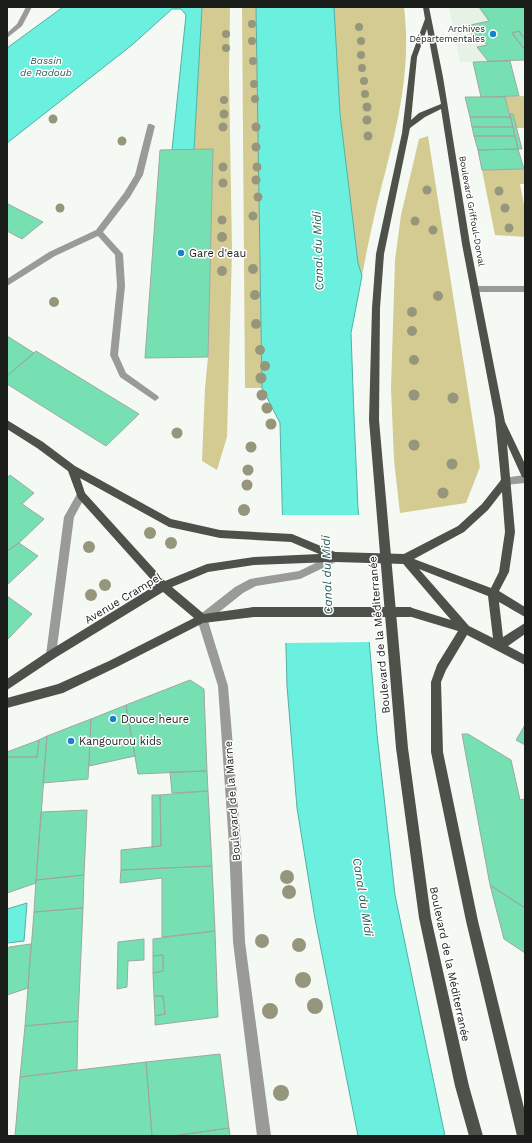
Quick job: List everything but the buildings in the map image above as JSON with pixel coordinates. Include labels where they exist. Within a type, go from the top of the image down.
[{"type":"main road","name":"Boulevard Griffoul-Dorval","points":[[426,7],[427,20],[440,77],[443,106],[475,289],[500,418],[510,532],[504,572],[493,593]]},
{"type":"main road","name":"Boulevard de la Méditerranée","points":[[427,20],[414,57],[406,128],[380,254],[376,308],[374,420],[402,748],[425,918],[462,1086],[476,1136]]},
{"type":"main road","points":[[406,128],[422,115],[443,106]]},
{"type":"main road","name":"Boulevard Griffoul-Dorval","points":[[500,418],[525,474]]},
{"type":"main road","points":[[7,424],[72,469],[169,523],[220,534],[292,538],[336,557]]},
{"type":"main road","points":[[72,469],[81,495],[163,586],[202,619]]},
{"type":"main road","points":[[404,559],[461,529],[484,507],[505,481]]},
{"type":"main road","name":"Avenue Crampel","points":[[7,685],[51,655],[163,586],[208,568],[254,561],[336,557],[404,559]]},
{"type":"main road","points":[[404,559],[493,593],[525,612]]},
{"type":"main road","points":[[404,559],[465,629]]},
{"type":"main road","points":[[493,593],[499,646]]},
{"type":"main road","points":[[7,703],[59,689],[113,664],[202,619],[254,612],[410,612],[465,629],[525,660]]},
{"type":"main road","points":[[499,646],[525,628]]},
{"type":"main road","points":[[465,629],[441,668],[436,682],[438,752],[472,921],[524,1136]]},
{"type":"street","points":[[7,36],[20,25],[29,7]]},
{"type":"street","points":[[7,283],[52,254],[99,232],[127,195],[139,175],[151,126]]},
{"type":"street","points":[[99,232],[119,254],[121,286],[114,354],[123,375],[155,398]]},
{"type":"street","points":[[475,289],[525,289]]},
{"type":"street","points":[[505,481],[525,479]]},
{"type":"street","points":[[51,655],[70,517],[81,495]]},
{"type":"street","points":[[202,619],[239,590],[254,582],[300,575],[336,557]]},
{"type":"street","name":"Boulevard de la Marne","points":[[202,619],[223,686],[236,845],[239,942],[264,1136]]},
{"type":"shaded area","points":[[202,7],[230,7],[229,75],[232,251],[227,437],[217,470],[202,461],[205,388],[208,357],[213,150],[194,150]]},
{"type":"shaded area","points":[[242,7],[256,7],[262,388],[245,388]]},
{"type":"shaded area","points":[[334,7],[404,7],[406,60],[403,86],[394,136],[373,221],[362,276],[358,263],[340,114]]},
{"type":"shaded area","name":"Archives Départementales","points":[[449,7],[525,7],[525,60],[460,62]]},
{"type":"shaded area","points":[[525,96],[525,128],[513,128],[505,97]]},
{"type":"shaded area","points":[[428,136],[480,467],[466,503],[400,513],[394,460],[391,388],[395,260],[401,215],[419,139]]},
{"type":"shaded area","points":[[525,169],[525,184],[520,184],[525,210],[525,237],[495,235],[482,170]]},
{"type":"water","name":"Bassin de Radoub","points":[[63,7],[202,7],[194,150],[172,150],[186,15],[181,9],[172,9],[132,45],[7,143],[7,48]]},
{"type":"water","name":"Canal du Midi","points":[[256,7],[334,7],[340,114],[358,263],[362,276],[351,333],[358,508],[377,734],[395,895],[445,1136],[358,1136],[315,919],[297,808],[287,686],[280,423],[262,388]]},
{"type":"water","points":[[27,903],[24,941],[7,943],[7,909]]},
{"type":"pier","points":[[280,515],[361,515],[372,642],[284,643]]},
{"type":"place","name":"Archives Départementales","points":[[493,34]]},
{"type":"place","name":"Gare d'eau","points":[[181,253]]},
{"type":"place","name":"Douce heure","points":[[113,719]]},
{"type":"place","name":"Kangourou kids","points":[[71,741]]}]
